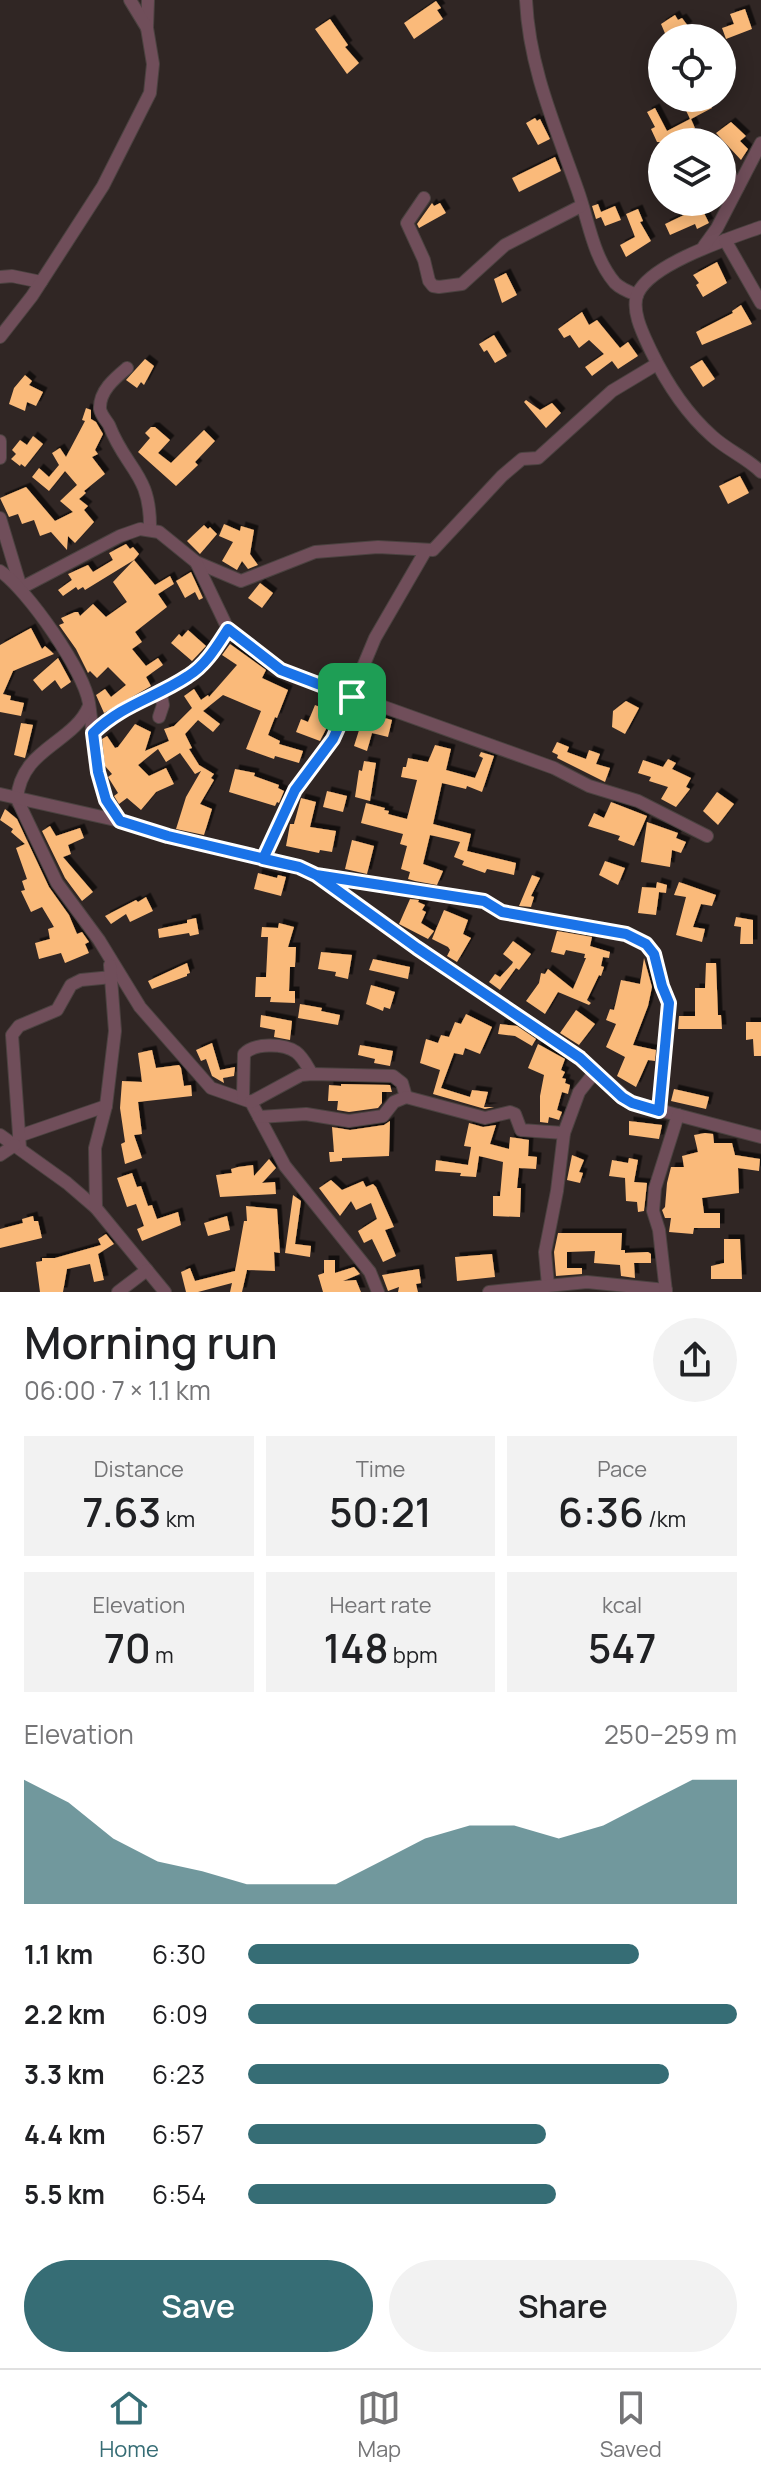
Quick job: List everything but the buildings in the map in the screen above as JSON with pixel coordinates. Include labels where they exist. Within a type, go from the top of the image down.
[{"type":"street","points":[[130,0],[147,28]]},
{"type":"street","points":[[0,337],[41,282],[103,186],[150,93],[153,64],[147,28],[148,0]]},
{"type":"street","points":[[526,0],[527,31],[542,90],[601,260],[616,283],[637,295]]},
{"type":"street","points":[[702,249],[717,228],[761,143]]},
{"type":"street","points":[[424,198],[407,223],[424,260],[429,281],[439,287],[462,284],[505,245],[581,206]]},
{"type":"street","points":[[759,467],[739,457],[711,435],[678,399],[642,332],[636,308],[637,295],[655,276],[702,249],[761,227]]},
{"type":"street","points":[[725,240],[761,303]]},
{"type":"street","points":[[0,277],[12,276],[41,282]]},
{"type":"street","points":[[21,588],[129,532],[150,529],[174,543],[196,562],[241,581],[315,552],[378,547],[433,550],[502,476],[522,459],[538,458],[612,391],[657,364]]},
{"type":"street","points":[[127,368],[112,381],[102,397],[100,409],[147,493],[150,529]]},
{"type":"street","points":[[0,441],[0,458]]},
{"type":"street","points":[[0,518],[21,588],[86,690],[98,772],[106,800],[120,821]]},
{"type":"street","points":[[263,859],[295,790],[333,739],[375,638],[426,550]]},
{"type":"street","points":[[196,562],[228,629],[281,670],[554,768],[589,786],[638,801],[707,836]]},
{"type":"street","points":[[0,571],[21,588]]},
{"type":"street","points":[[93,733],[106,720],[134,702],[190,675],[213,651],[228,629]]},
{"type":"street","points":[[159,717],[163,705],[160,690]]},
{"type":"street","points":[[89,706],[84,716],[24,771],[18,785],[17,799],[57,883],[159,1032],[180,1051],[195,1073],[211,1088],[247,1100],[301,1075],[312,1074],[393,1076],[402,1083],[406,1097]]},
{"type":"street","points":[[0,794],[299,867],[316,875],[417,948],[532,1023],[580,1058],[632,1103],[761,1137]]},
{"type":"street","points":[[316,875],[484,901],[502,912],[626,934],[646,944],[654,954],[670,1012],[659,1111]]},
{"type":"street","points":[[96,1208],[94,1157],[106,1106],[115,1031],[108,954]]},
{"type":"street","points":[[18,1143],[12,1035],[19,1026],[57,1010],[71,985],[81,980],[112,977]]},
{"type":"street","points":[[312,1074],[300,1054],[291,1048],[258,1046],[244,1054],[247,1100],[285,1166],[370,1272],[378,1292]]},
{"type":"street","points":[[548,1285],[545,1252],[564,1133],[579,1092],[595,1072]]},
{"type":"street","points":[[259,1117],[306,1114],[349,1121],[383,1116],[394,1102],[406,1097],[485,1118],[510,1112],[515,1114],[521,1130],[564,1133]]},
{"type":"street","points":[[0,1155],[18,1143],[106,1106]]},
{"type":"street","points":[[489,1292],[587,1282],[666,1291],[659,1230],[653,1211],[655,1188],[678,1115]]},
{"type":"street","points":[[0,1135],[18,1143],[96,1208],[165,1292]]},
{"type":"street","points":[[118,1292],[147,1270]]},
{"type":"route","points":[[352,697],[281,670],[228,629],[213,651],[190,675],[134,702],[106,720],[93,733],[98,772],[106,800],[120,821],[168,836],[263,859],[299,867],[327,881],[417,948],[580,1058],[622,1097],[659,1111],[670,1012],[654,954],[646,944],[626,934],[502,912],[484,901],[316,875],[299,867],[263,859],[295,790],[333,739],[352,697]]}]
